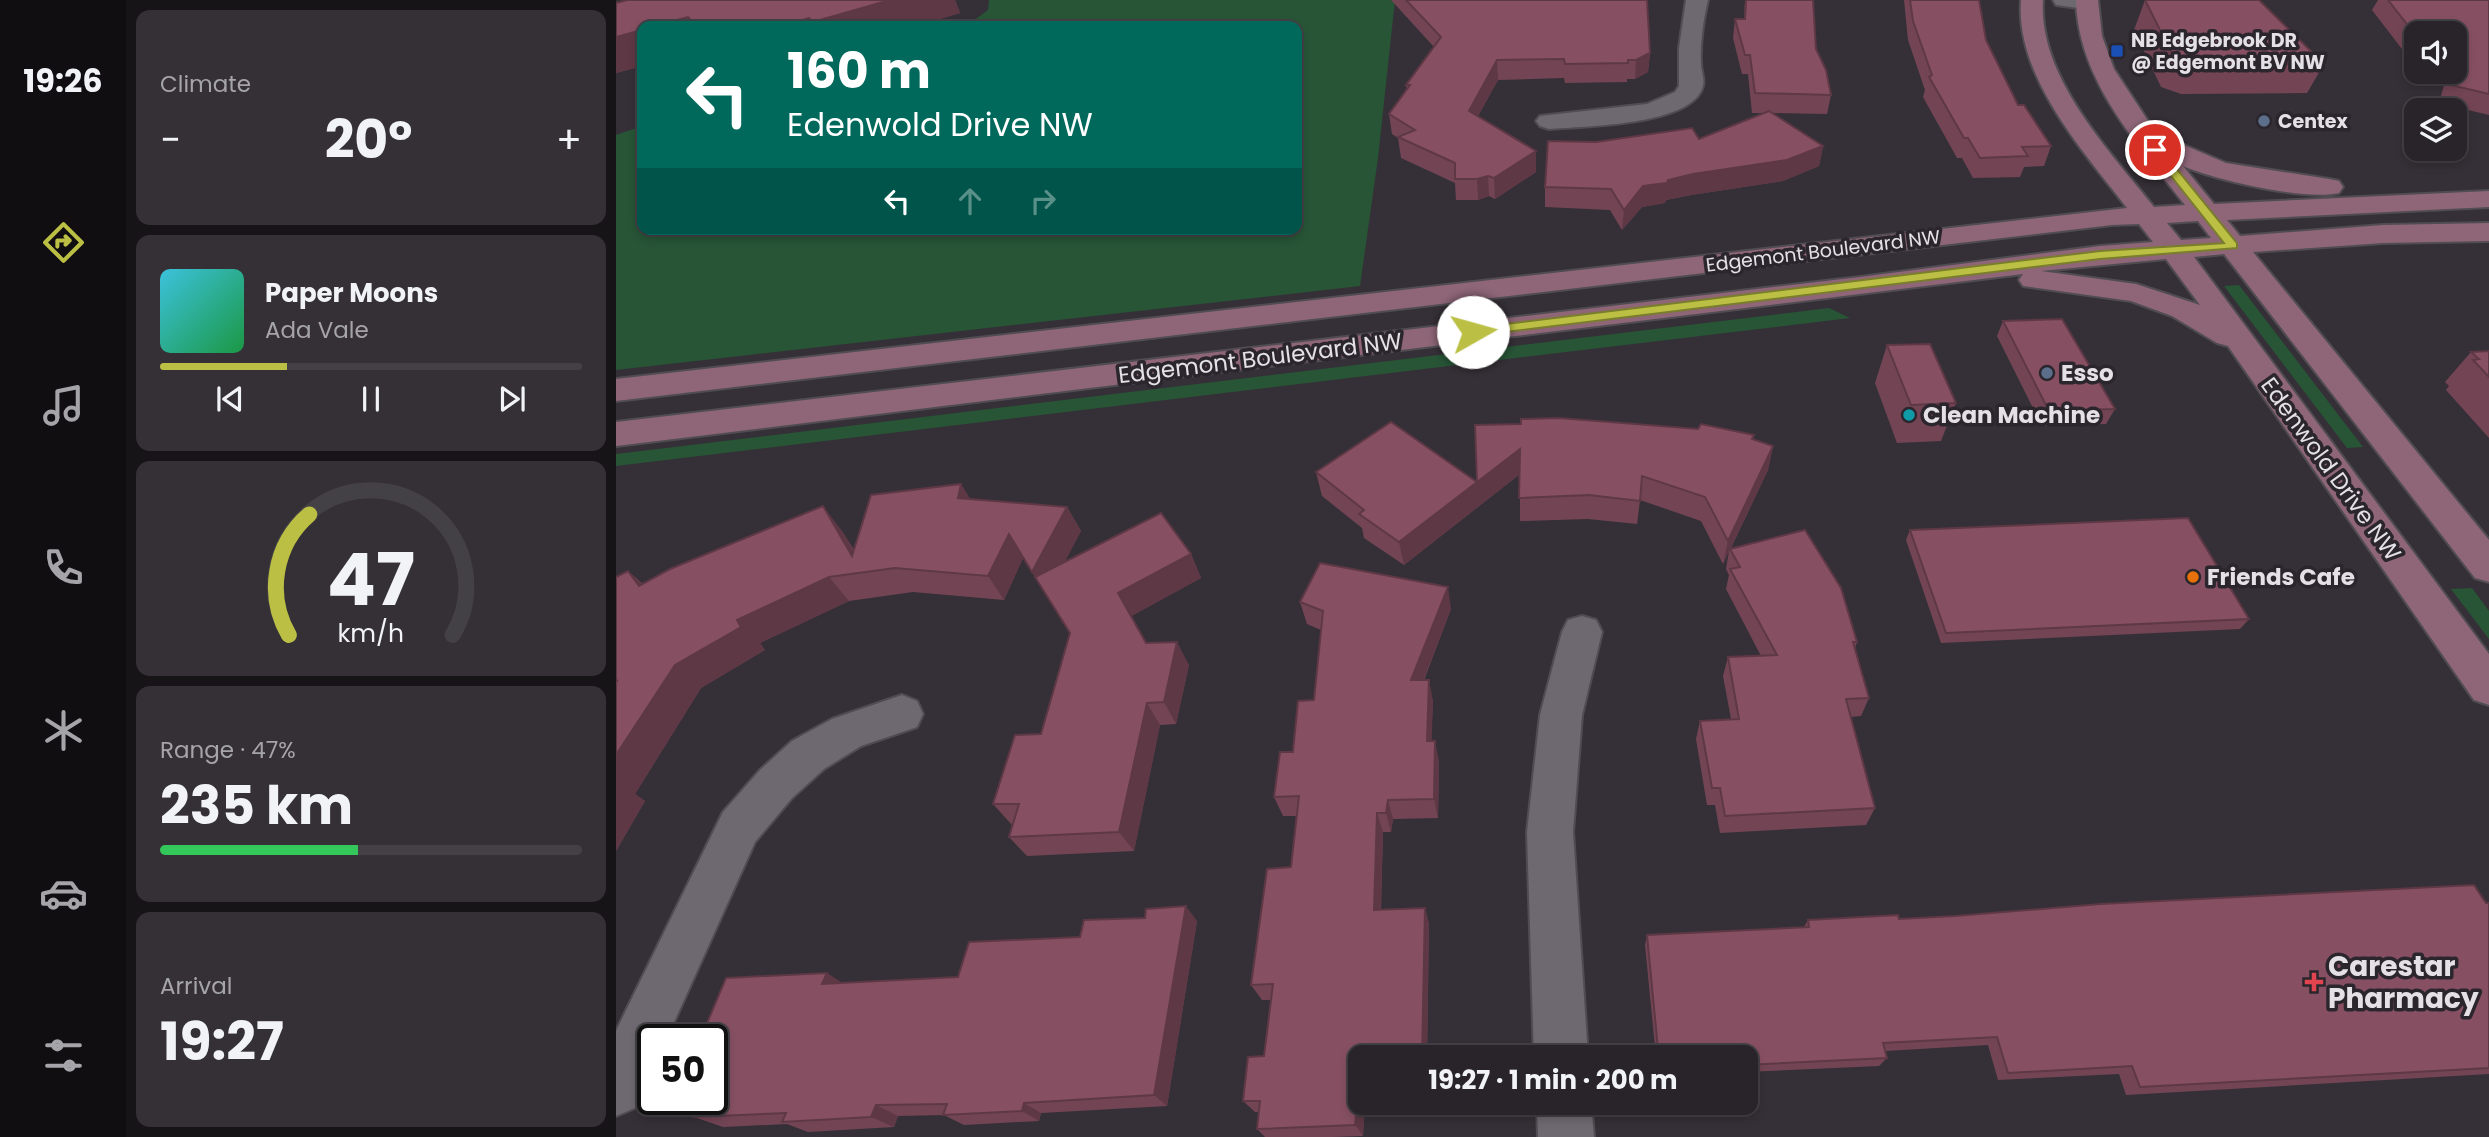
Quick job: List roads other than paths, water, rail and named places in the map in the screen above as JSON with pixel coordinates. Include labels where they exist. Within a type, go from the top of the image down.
[{"type":"main road","name":"Edenwold Drive NW","points":[[2032,0],[2031,13],[2041,63],[2094,148],[2174,249],[2489,687]]},
{"type":"main road","points":[[2079,1],[2103,72],[2140,130],[2489,567]]},
{"type":"main road","points":[[2140,130],[2171,151],[2220,171],[2271,180],[2435,200]]},
{"type":"main road","name":"Edgemont Boulevard NW","points":[[616,390],[2098,219],[2489,199]]},
{"type":"main road","name":"Edgemont Boulevard NW","points":[[616,434],[2100,255],[2383,234],[2489,232]]},
{"type":"main road","points":[[1960,274],[2099,285],[2137,292],[2202,318],[2246,351]]},
{"type":"street","points":[[1549,121],[1647,111],[1667,107],[1685,97],[1691,86],[1690,44],[1697,0]]},
{"type":"street","points":[[1560,1045],[1550,832],[1561,715],[1582,632]]},
{"type":"street","points":[[616,1089],[739,827],[776,784],[808,755],[847,732],[902,714]]},
{"type":"street","points":[[1565,1115],[1566,1137]]},
{"type":"place","name":"NB Edgebrook DR @ Edgemont BV NW","points":[[2117,51]]},
{"type":"place","name":"Centex","points":[[2264,121]]},
{"type":"place","name":"Esso","points":[[2047,373]]},
{"type":"place","name":"Clean Machine","points":[[1909,415]]},
{"type":"place","name":"Friends Cafe","points":[[2193,577]]},
{"type":"place","name":"Carestar Pharmacy","points":[[2314,982]]}]
